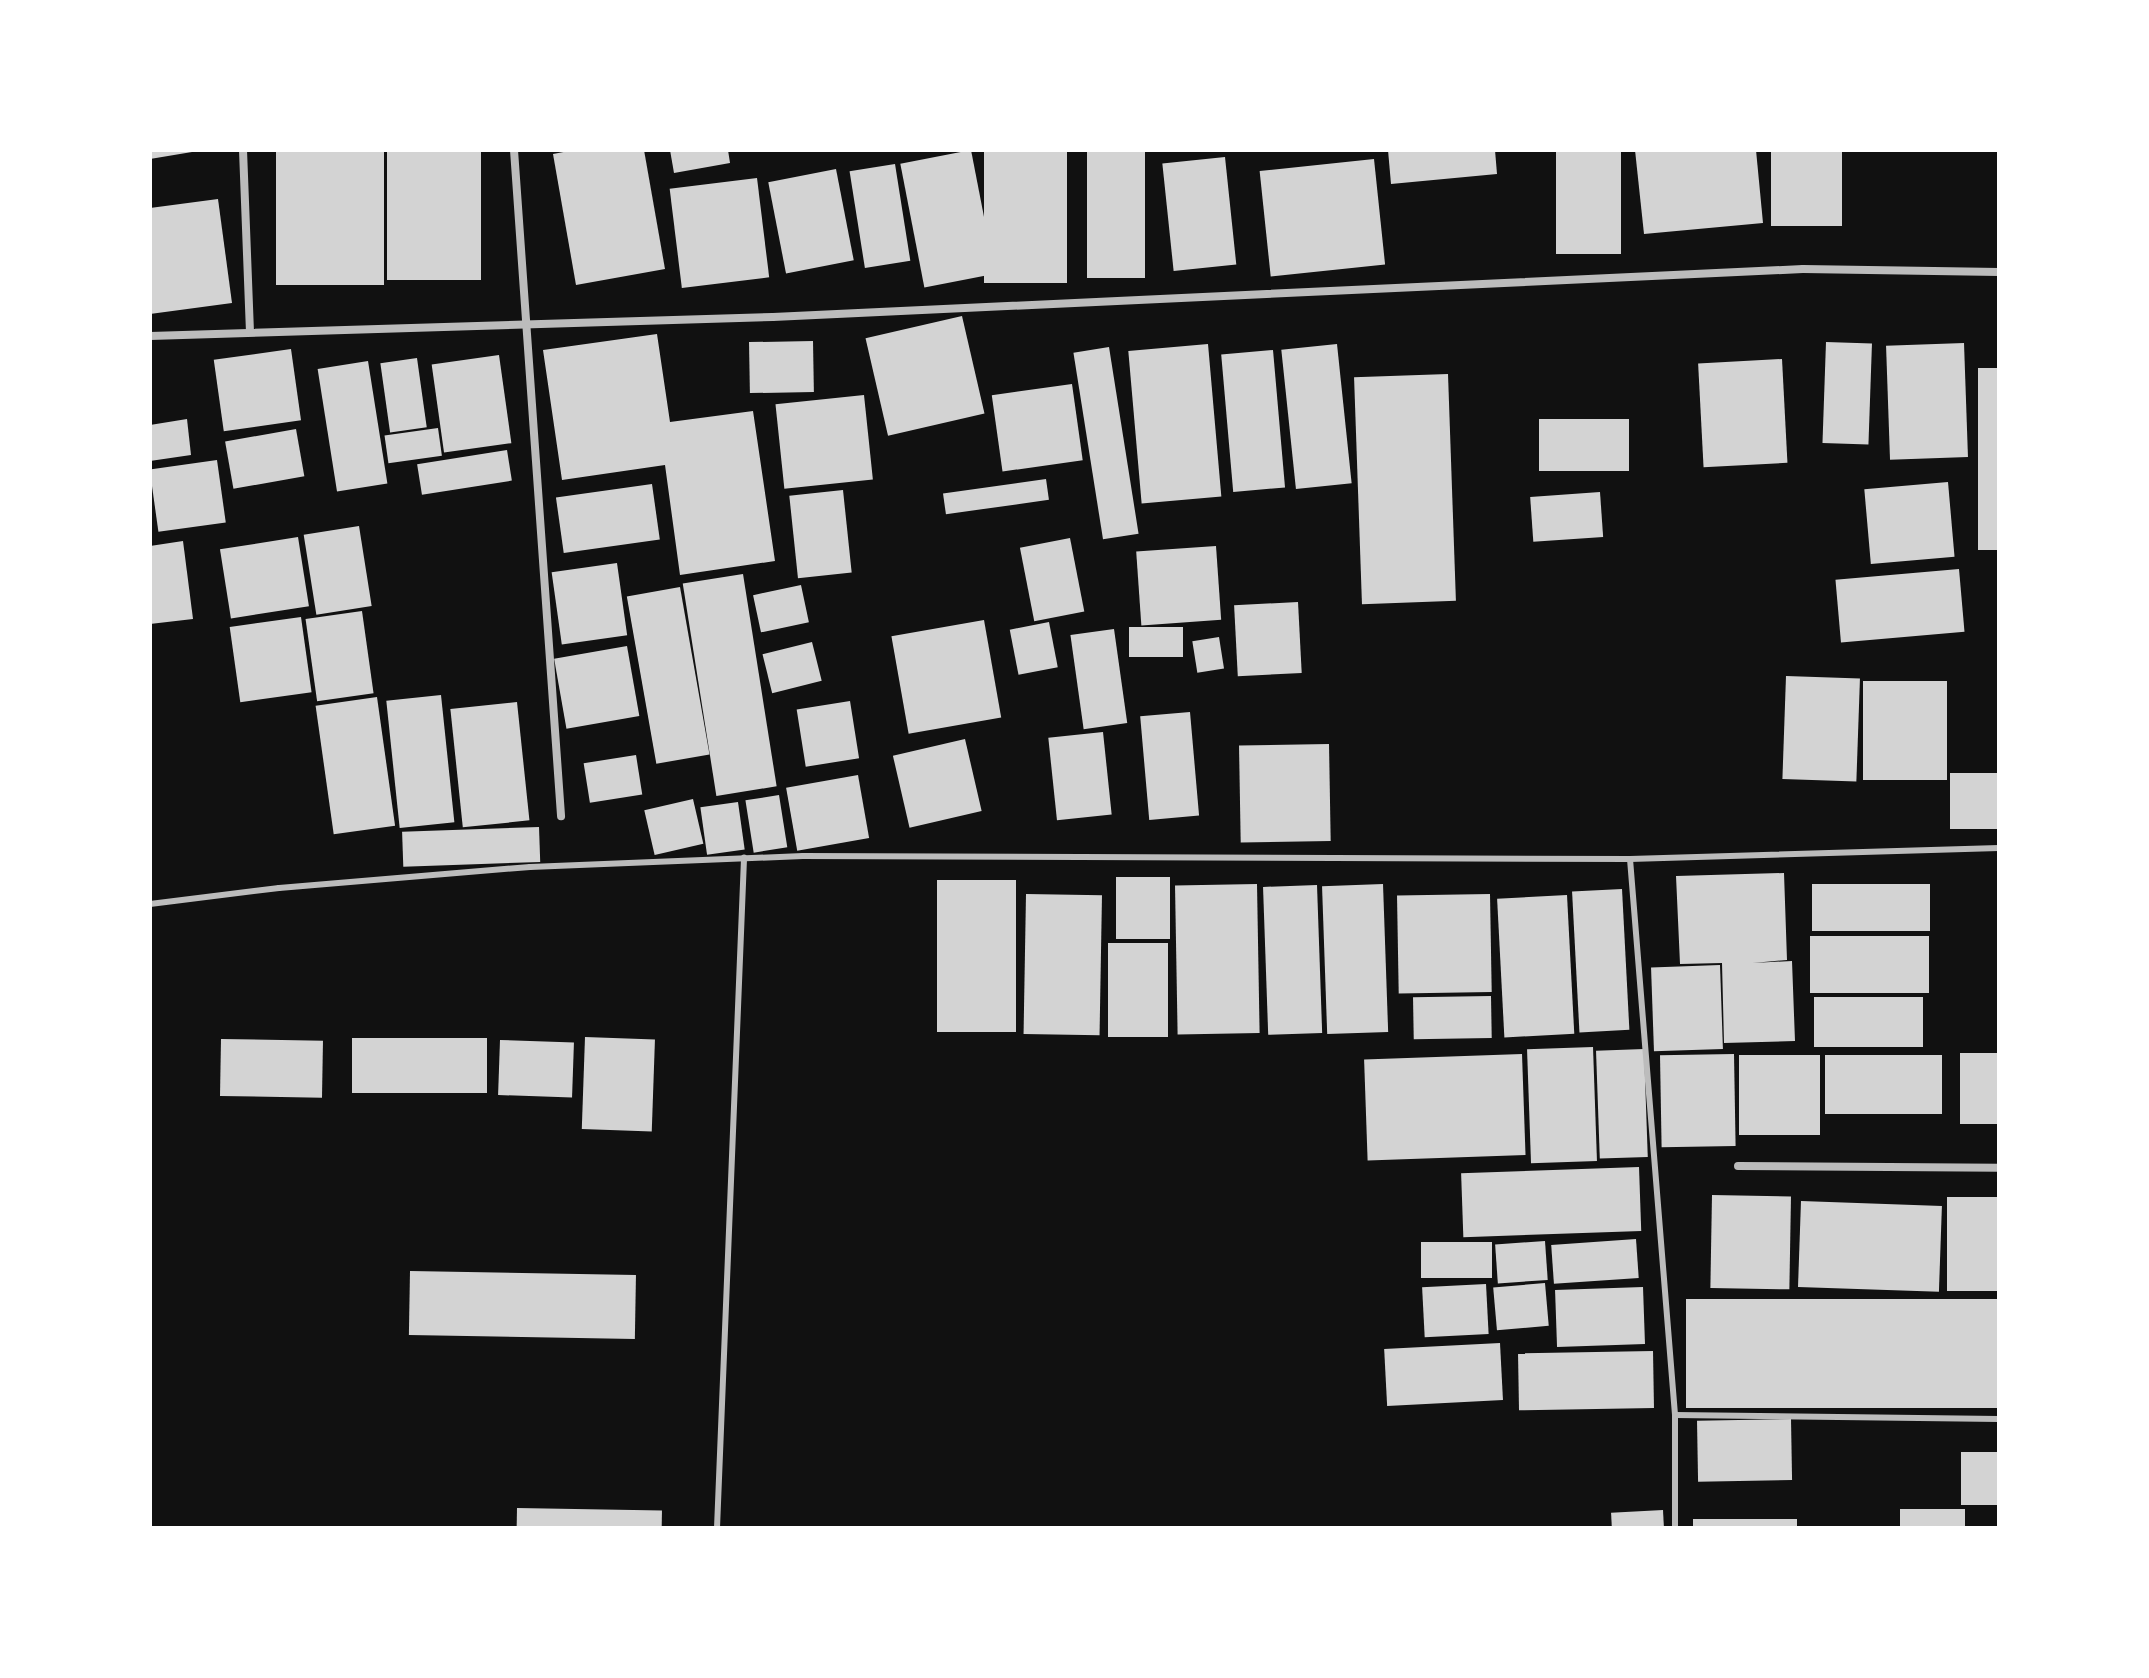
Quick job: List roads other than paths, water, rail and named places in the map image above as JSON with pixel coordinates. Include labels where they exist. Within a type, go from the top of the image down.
[{"type":"street","points":[[243,150],[250,332]]},
{"type":"street","points":[[514,150],[561,816]]},
{"type":"street","points":[[150,336],[773,317],[1803,269],[1999,272]]},
{"type":"street","points":[[1738,1166],[1999,1168]]},
{"type":"lane","points":[[150,904],[279,888],[530,867],[744,858],[1630,859],[1999,848]]},
{"type":"lane","points":[[717,1528],[744,858]]},
{"type":"lane","points":[[1630,859],[1675,1415],[1675,1528]]},
{"type":"lane","points":[[1675,1415],[1999,1419]]}]
